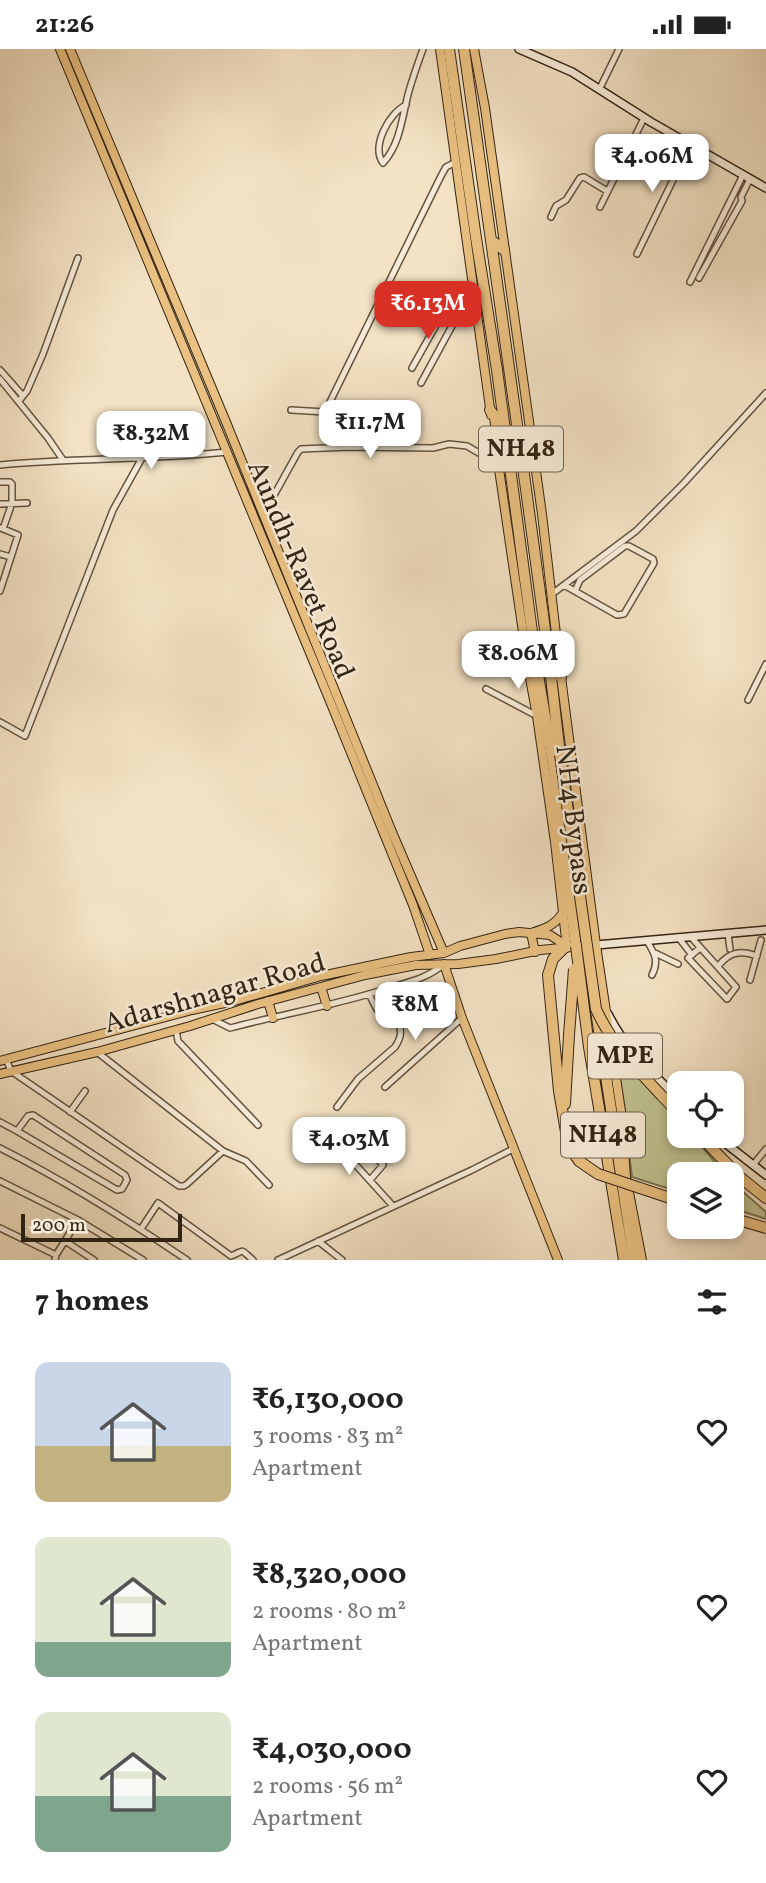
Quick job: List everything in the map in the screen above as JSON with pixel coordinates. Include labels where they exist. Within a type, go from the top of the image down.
[{"type":"highway","name":"NH48","points":[[449,49],[510,463],[538,675],[536,694],[556,756],[601,1010],[601,1045],[624,1179],[634,1260]]},
{"type":"highway","name":"NH48","points":[[464,49],[549,659],[569,947],[589,1047],[624,1260]]},
{"type":"highway","points":[[491,235],[505,250]]},
{"type":"highway","points":[[490,411],[495,417],[499,448],[510,463]]},
{"type":"highway","points":[[549,659],[561,677]]},
{"type":"highway","points":[[565,1126],[548,985],[549,968],[553,959],[569,947]]},
{"type":"highway","name":"MPE","points":[[569,947],[566,1138],[573,1153],[598,1174],[667,1197]]},
{"type":"highway","name":"MPE","points":[[601,1010],[609,1034],[622,1052],[667,1101]]},
{"type":"highway","points":[[711,1148],[741,1178],[766,1198]]},
{"type":"highway","points":[[714,1148],[716,1153]]},
{"type":"highway","points":[[744,1221],[766,1229]]},
{"type":"main road","name":"Aundh-Ravet Road","points":[[60,49],[413,905],[430,955]]},
{"type":"main road","name":"Aundh-Ravet Road","points":[[70,49],[444,953]]},
{"type":"main road","name":"NH4 Bypass","points":[[440,49],[490,411],[536,694],[562,914],[569,947]]},
{"type":"main road","points":[[474,49],[485,108],[552,594],[596,945],[601,1010],[621,1111],[624,1179],[642,1260]]},
{"type":"main road","points":[[519,49],[572,72],[644,118],[766,188]]},
{"type":"main road","points":[[535,952],[531,933],[557,922],[562,914]]},
{"type":"main road","points":[[596,945],[763,930]]},
{"type":"main road","name":"NH4 Bypass","points":[[444,953],[505,934],[550,935],[569,947]]},
{"type":"main road","name":"Adarshnagar Road","points":[[0,1074],[97,1052],[365,975],[416,965],[496,959],[596,945]]},
{"type":"main road","name":"Adarshnagar Road","points":[[3,1060],[321,977],[411,957],[444,953]]},
{"type":"main road","points":[[444,964],[462,1018],[558,1260]]},
{"type":"main road","points":[[321,988],[327,1006]]},
{"type":"main road","points":[[268,1002],[273,1018]]},
{"type":"main road","points":[[601,1010],[628,1047],[667,1088]]},
{"type":"main road","points":[[731,1148],[766,1175]]},
{"type":"street","points":[[406,105],[395,111],[380,142],[378,151],[383,163],[396,142],[423,49]]},
{"type":"street","points":[[600,88],[619,49]]},
{"type":"street","points":[[600,207],[644,118]]},
{"type":"street","points":[[638,254],[690,145]]},
{"type":"street","points":[[291,410],[325,412],[440,176],[446,167],[456,162]]},
{"type":"street","points":[[551,217],[556,206],[566,200],[580,178],[584,177],[607,191]]},
{"type":"street","points":[[699,278],[742,201],[746,177]]},
{"type":"street","points":[[690,282],[746,177]]},
{"type":"street","points":[[21,398],[43,354],[78,258]]},
{"type":"street","points":[[412,368],[445,309],[477,314]]},
{"type":"street","points":[[421,383],[459,313]]},
{"type":"street","points":[[0,370],[63,460]]},
{"type":"street","points":[[0,379],[21,398]]},
{"type":"street","points":[[552,594],[636,531],[766,393]]},
{"type":"street","points":[[263,515],[301,449],[433,448],[449,443],[467,446],[484,456],[497,457]]},
{"type":"street","points":[[0,465],[237,450]]},
{"type":"street","points":[[0,722],[24,736],[113,510],[142,458]]},
{"type":"street","points":[[0,482],[11,483],[12,503],[2,529],[18,535],[0,588]]},
{"type":"street","points":[[0,504],[26,503]]},
{"type":"street","points":[[564,585],[617,615],[621,615],[654,563],[653,559],[629,546],[625,547],[580,580],[575,591]]},
{"type":"street","points":[[0,554],[11,557]]},
{"type":"street","points":[[748,700],[764,675],[766,664]]},
{"type":"street","points":[[486,689],[537,716]]},
{"type":"street","points":[[750,980],[763,930]]},
{"type":"street","points":[[728,933],[730,949]]},
{"type":"street","points":[[690,936],[736,987],[727,999],[688,958],[700,948]]},
{"type":"street","points":[[678,937],[692,955]]},
{"type":"street","points":[[761,940],[766,946]]},
{"type":"street","points":[[647,941],[657,962],[652,975]]},
{"type":"street","points":[[655,953],[678,964]]},
{"type":"street","points":[[719,965],[735,953],[757,956]]},
{"type":"street","points":[[211,1018],[230,1028],[327,1006],[428,976],[444,964]]},
{"type":"street","points":[[337,1107],[358,1079],[400,1041],[400,1027],[377,1010],[369,994]]},
{"type":"street","points":[[385,1087],[462,1018]]},
{"type":"street","points":[[176,1030],[178,1041],[258,1125]]},
{"type":"street","points":[[97,1052],[223,1151],[246,1161],[269,1185]]},
{"type":"street","points":[[3,1060],[11,1071],[179,1186],[184,1187],[223,1151]]},
{"type":"street","points":[[70,1112],[85,1090]]},
{"type":"street","points":[[0,1122],[117,1190],[122,1189],[127,1179],[125,1175],[33,1115],[28,1116],[17,1131]]},
{"type":"street","points":[[325,1131],[393,1206]]},
{"type":"street","points":[[355,1136],[383,1165],[370,1180]]},
{"type":"street","points":[[0,1148],[49,1173],[187,1260]]},
{"type":"street","points":[[278,1260],[513,1149]]},
{"type":"street","points":[[753,1165],[766,1149]]},
{"type":"street","points":[[0,1181],[78,1220],[143,1260]]},
{"type":"street","points":[[141,1229],[158,1203],[231,1256],[239,1250],[253,1260]]},
{"type":"street","points":[[0,1228],[56,1258],[78,1220]]},
{"type":"street","points":[[65,1241],[94,1260]]},
{"type":"street","points":[[318,1241],[342,1260]]},
{"type":"green space","points":[[617,1055],[667,1107],[667,1148],[703,1148],[715,1162],[667,1162],[667,1188],[632,1177]]},
{"type":"green space","points":[[744,1193],[766,1212],[766,1219],[744,1212]]}]
